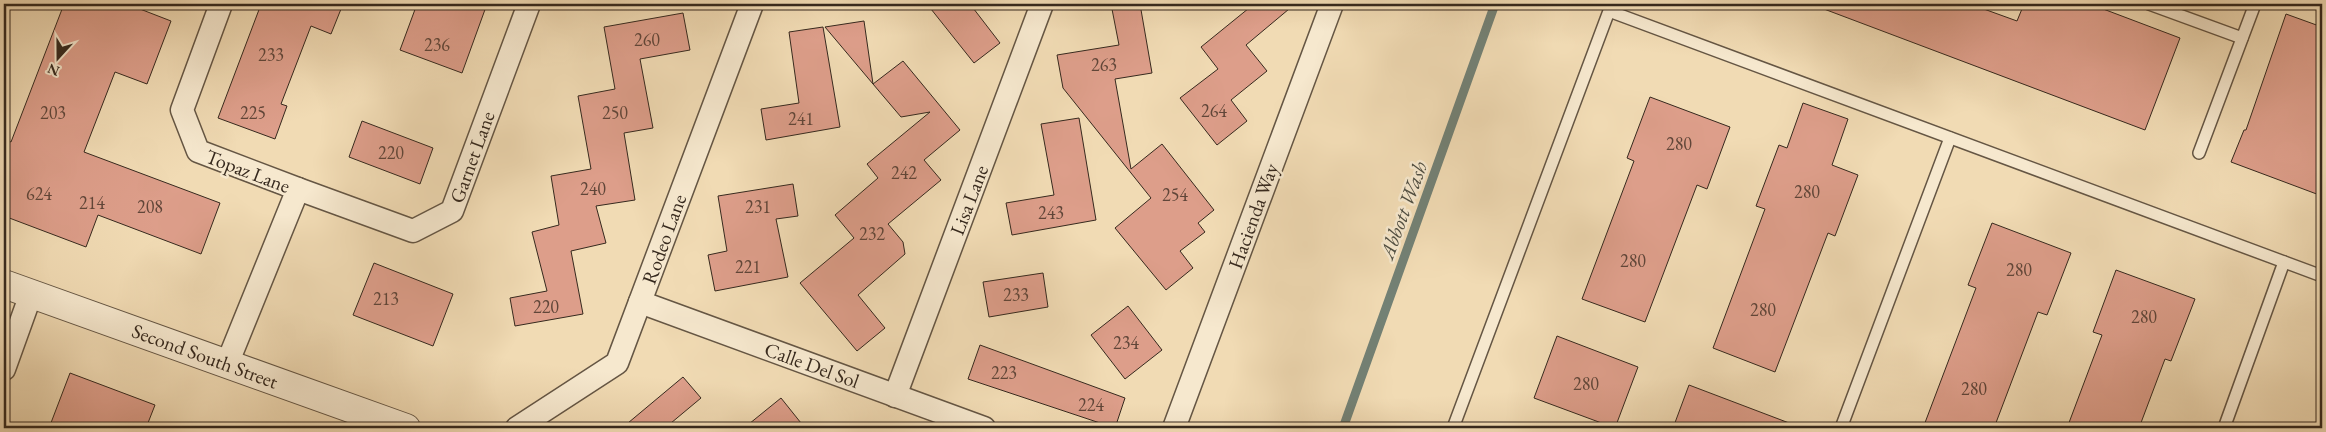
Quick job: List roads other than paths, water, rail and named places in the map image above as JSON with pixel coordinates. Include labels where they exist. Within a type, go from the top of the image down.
[{"type":"street","name":"Topaz Lane","points":[[221,4],[182,110],[198,151],[298,189],[227,364]]},
{"type":"street","name":"Garnet Lane","points":[[298,189],[412,231],[452,212],[530,4]]},
{"type":"street","name":"Rodeo Lane","points":[[518,428],[617,363],[752,4]]},
{"type":"street","name":"Lisa Lane","points":[[895,396],[1042,4]]},
{"type":"street","name":"Hacienda Way","points":[[1174,428],[1332,4]]},
{"type":"street","name":"Second South Street","points":[[4,284],[406,428]]},
{"type":"street","points":[[4,369],[31,294]]},
{"type":"street","name":"Calle Del Sol","points":[[640,302],[984,428]]},
{"type":"lane","points":[[2149,4],[2242,38]]},
{"type":"lane","points":[[2199,154],[2255,4]]},
{"type":"lane","points":[[1454,428],[1609,11],[2322,276]]},
{"type":"lane","points":[[1841,428],[1950,138]]},
{"type":"lane","points":[[2224,428],[2284,262]]},
{"type":"waterway","name":"Abbott Wash","points":[[1343,428],[1495,4]]}]
